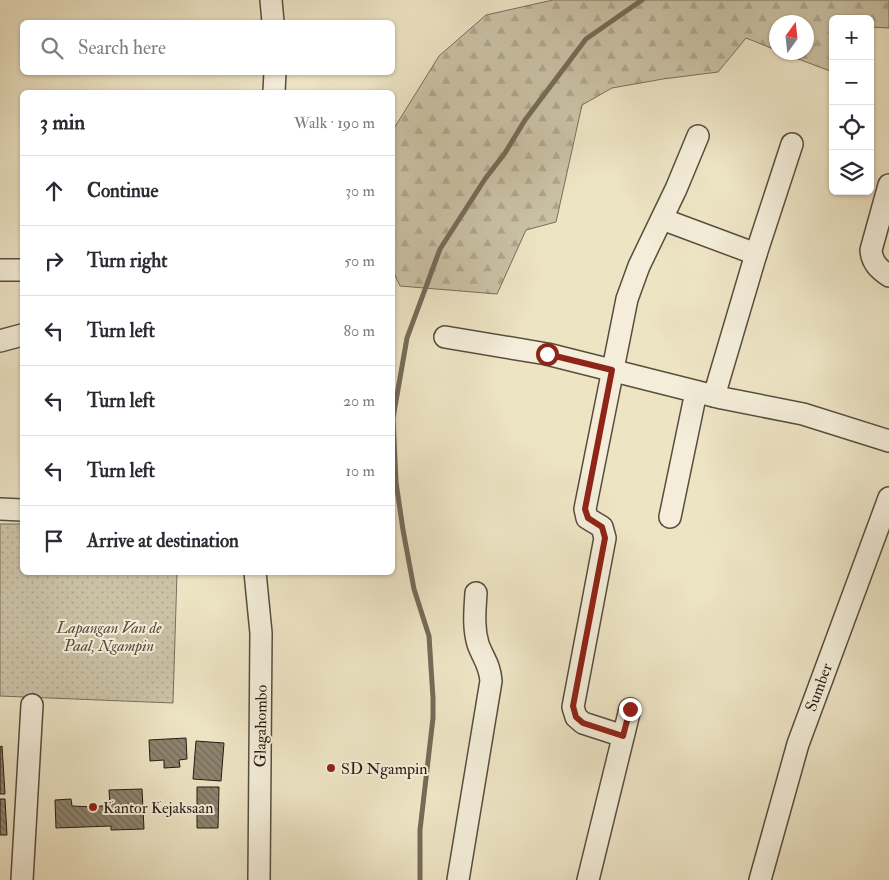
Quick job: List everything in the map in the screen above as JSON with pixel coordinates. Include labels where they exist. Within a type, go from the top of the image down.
[{"type":"street","points":[[271,0],[272,20]]},
{"type":"street","points":[[274,90],[275,75]]},
{"type":"street","points":[[623,736],[583,723],[576,717],[573,706],[605,538],[602,527],[588,518],[585,509],[627,299],[639,266],[676,189],[698,136]]},
{"type":"street","points":[[670,517],[705,394],[756,254],[792,144]]},
{"type":"street","points":[[889,185],[871,250],[871,257],[878,267],[889,276]]},
{"type":"street","points":[[662,219],[756,254]]},
{"type":"street","points":[[0,270],[20,270]]},
{"type":"street","points":[[0,341],[20,336]]},
{"type":"street","points":[[445,337],[547,354],[705,394],[803,414],[889,441]]},
{"type":"street","name":"Sumber","points":[[760,880],[798,744],[889,498]]},
{"type":"street","points":[[0,509],[20,510]]},
{"type":"street","name":"Glagahombo","points":[[255,575],[261,633],[259,880]]},
{"type":"street","points":[[458,880],[491,681],[490,671],[478,644],[474,625],[476,592]]},
{"type":"street","points":[[22,880],[32,705]]},
{"type":"street","points":[[588,880],[630,709]]},
{"type":"green space","points":[[553,0],[889,0],[889,28],[874,27],[874,15],[829,15],[829,71],[801,60],[814,60],[814,15],[769,15],[769,47],[746,38],[718,72],[612,88],[582,105],[556,222],[526,230],[497,294],[400,286],[395,275],[395,127],[439,56],[486,15]]},
{"type":"green space","name":"Lapangan Van de Paal, Ngampin","points":[[0,524],[20,524],[20,575],[177,575],[173,703],[0,696]]},
{"type":"building","points":[[186,738],[187,759],[179,760],[180,767],[164,768],[164,760],[150,761],[149,740]]},
{"type":"building","points":[[196,741],[224,743],[221,781],[193,779]]},
{"type":"building","points":[[2,746],[5,794],[0,794],[0,747]]},
{"type":"building","points":[[197,787],[219,787],[218,828],[197,828]]},
{"type":"building","points":[[142,789],[144,829],[111,830],[111,826],[56,828],[55,800],[71,799],[72,806],[93,807],[110,805],[109,790]]},
{"type":"building","points":[[0,799],[5,799],[7,835],[0,835]]},
{"type":"waterway","points":[[395,407],[407,338],[440,249],[525,120],[586,39],[642,0]]},
{"type":"waterway","points":[[395,461],[403,530],[414,589],[429,636],[433,698],[433,718],[420,830],[420,880]]},
{"type":"place","name":"SD Ngampin","points":[[331,768]]},
{"type":"place","name":"Kantor Kejaksaan","points":[[93,807]]},
{"type":"route","points":[[547,354],[612,370],[585,509],[588,518],[602,527],[605,538],[573,706],[576,717],[583,723],[623,736],[630,709]]}]
